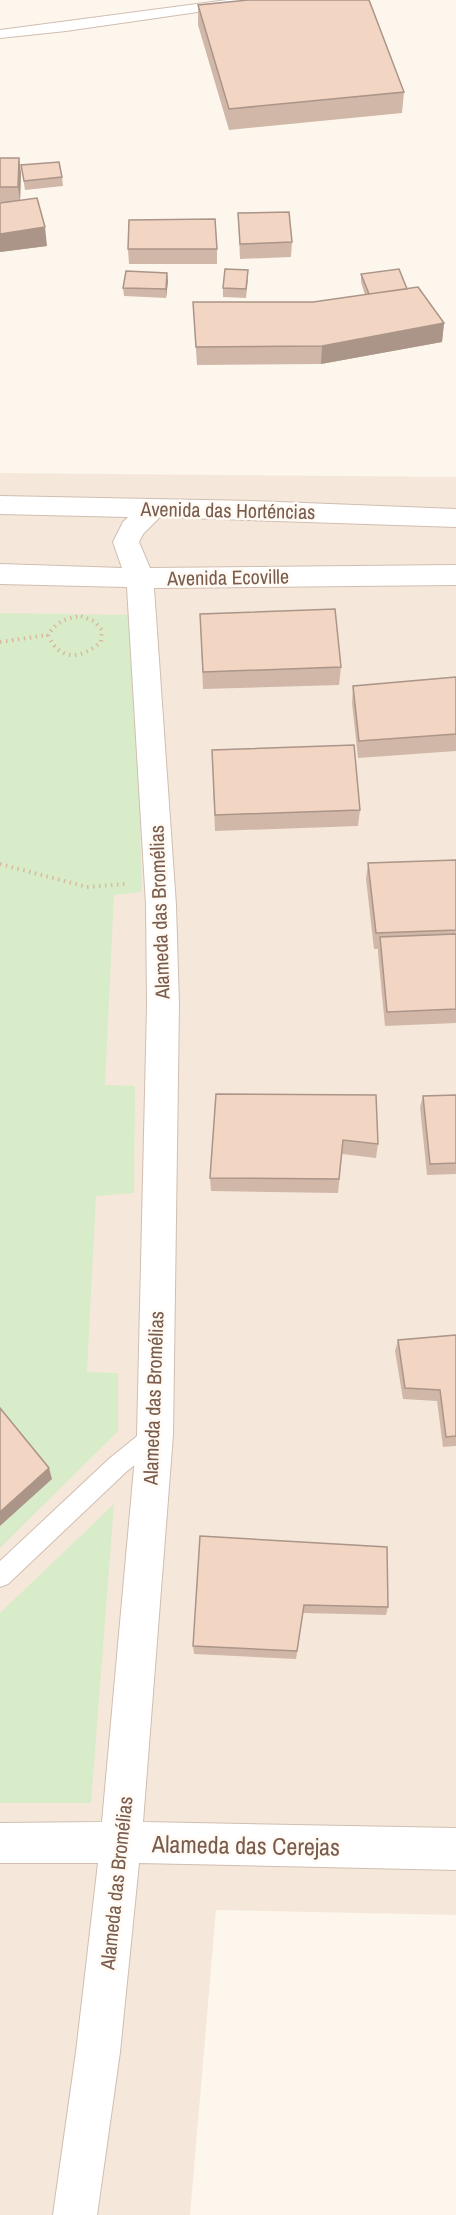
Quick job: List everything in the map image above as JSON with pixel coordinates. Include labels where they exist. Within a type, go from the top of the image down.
[{"type":"street","name":"Avenida das Horténcias","points":[[0,505],[456,518]]},
{"type":"street","name":"Alameda das Bromélias","points":[[75,2215],[98,2052],[121,1842],[155,1435],[163,1005],[160,881],[140,578],[126,542],[132,529],[153,508]]},
{"type":"street","name":"Avenida Ecoville","points":[[0,574],[140,578],[456,575]]},
{"type":"street","name":"Alameda das Cerejas","points":[[0,1843],[121,1842],[456,1849]]},
{"type":"lane","points":[[0,34],[66,27],[253,0]]},
{"type":"lane","points":[[0,1576],[118,1465],[155,1435]]},
{"type":"path","points":[[81,616],[94,621],[102,630],[101,642],[92,651],[77,656],[63,654],[51,646],[48,635],[54,625],[66,618],[81,616]]},
{"type":"path","points":[[0,642],[48,635]]},
{"type":"path","points":[[0,864],[87,887],[160,881]]},
{"type":"shaded area","points":[[0,473],[456,477],[456,1915],[216,1910],[190,2215],[0,2215]]},
{"type":"green space","points":[[0,613],[134,615],[142,892],[114,895],[105,1085],[135,1086],[134,1193],[96,1196],[87,1372],[118,1373],[118,1431],[0,1548]]},
{"type":"green space","points":[[114,1504],[91,1803],[0,1803],[0,1613]]},
{"type":"building","points":[[248,0],[369,0],[404,92],[229,109],[198,5]]},
{"type":"building","points":[[0,158],[19,158],[18,187],[0,187]]},
{"type":"building","points":[[59,162],[62,177],[24,181],[21,165]]},
{"type":"building","points":[[37,198],[45,227],[0,234],[0,203]]},
{"type":"building","points":[[289,212],[292,242],[240,244],[238,213]]},
{"type":"building","points":[[215,219],[217,249],[128,249],[129,220]]},
{"type":"building","points":[[225,269],[248,270],[246,289],[223,288]]},
{"type":"building","points":[[399,269],[407,289],[369,294],[361,274]]},
{"type":"building","points":[[126,271],[167,273],[166,289],[123,288]]},
{"type":"building","points":[[418,287],[444,323],[322,346],[196,347],[193,302],[313,302]]},
{"type":"building","points":[[335,609],[341,667],[203,672],[200,614]]},
{"type":"building","points":[[456,677],[456,734],[359,741],[353,686]]},
{"type":"building","points":[[354,745],[360,810],[215,815],[212,750]]},
{"type":"building","points":[[456,860],[456,930],[376,933],[368,863]]},
{"type":"building","points":[[456,934],[456,1009],[387,1012],[380,937]]},
{"type":"building","points":[[216,1094],[376,1095],[378,1144],[343,1140],[339,1179],[210,1178]]},
{"type":"building","points":[[456,1095],[456,1163],[430,1164],[423,1096]]},
{"type":"building","points":[[456,1335],[456,1436],[446,1437],[440,1390],[405,1388],[398,1340]]},
{"type":"building","points":[[0,1408],[49,1468],[0,1512]]},
{"type":"building","points":[[200,1536],[387,1547],[388,1607],[304,1605],[297,1651],[193,1646]]}]
